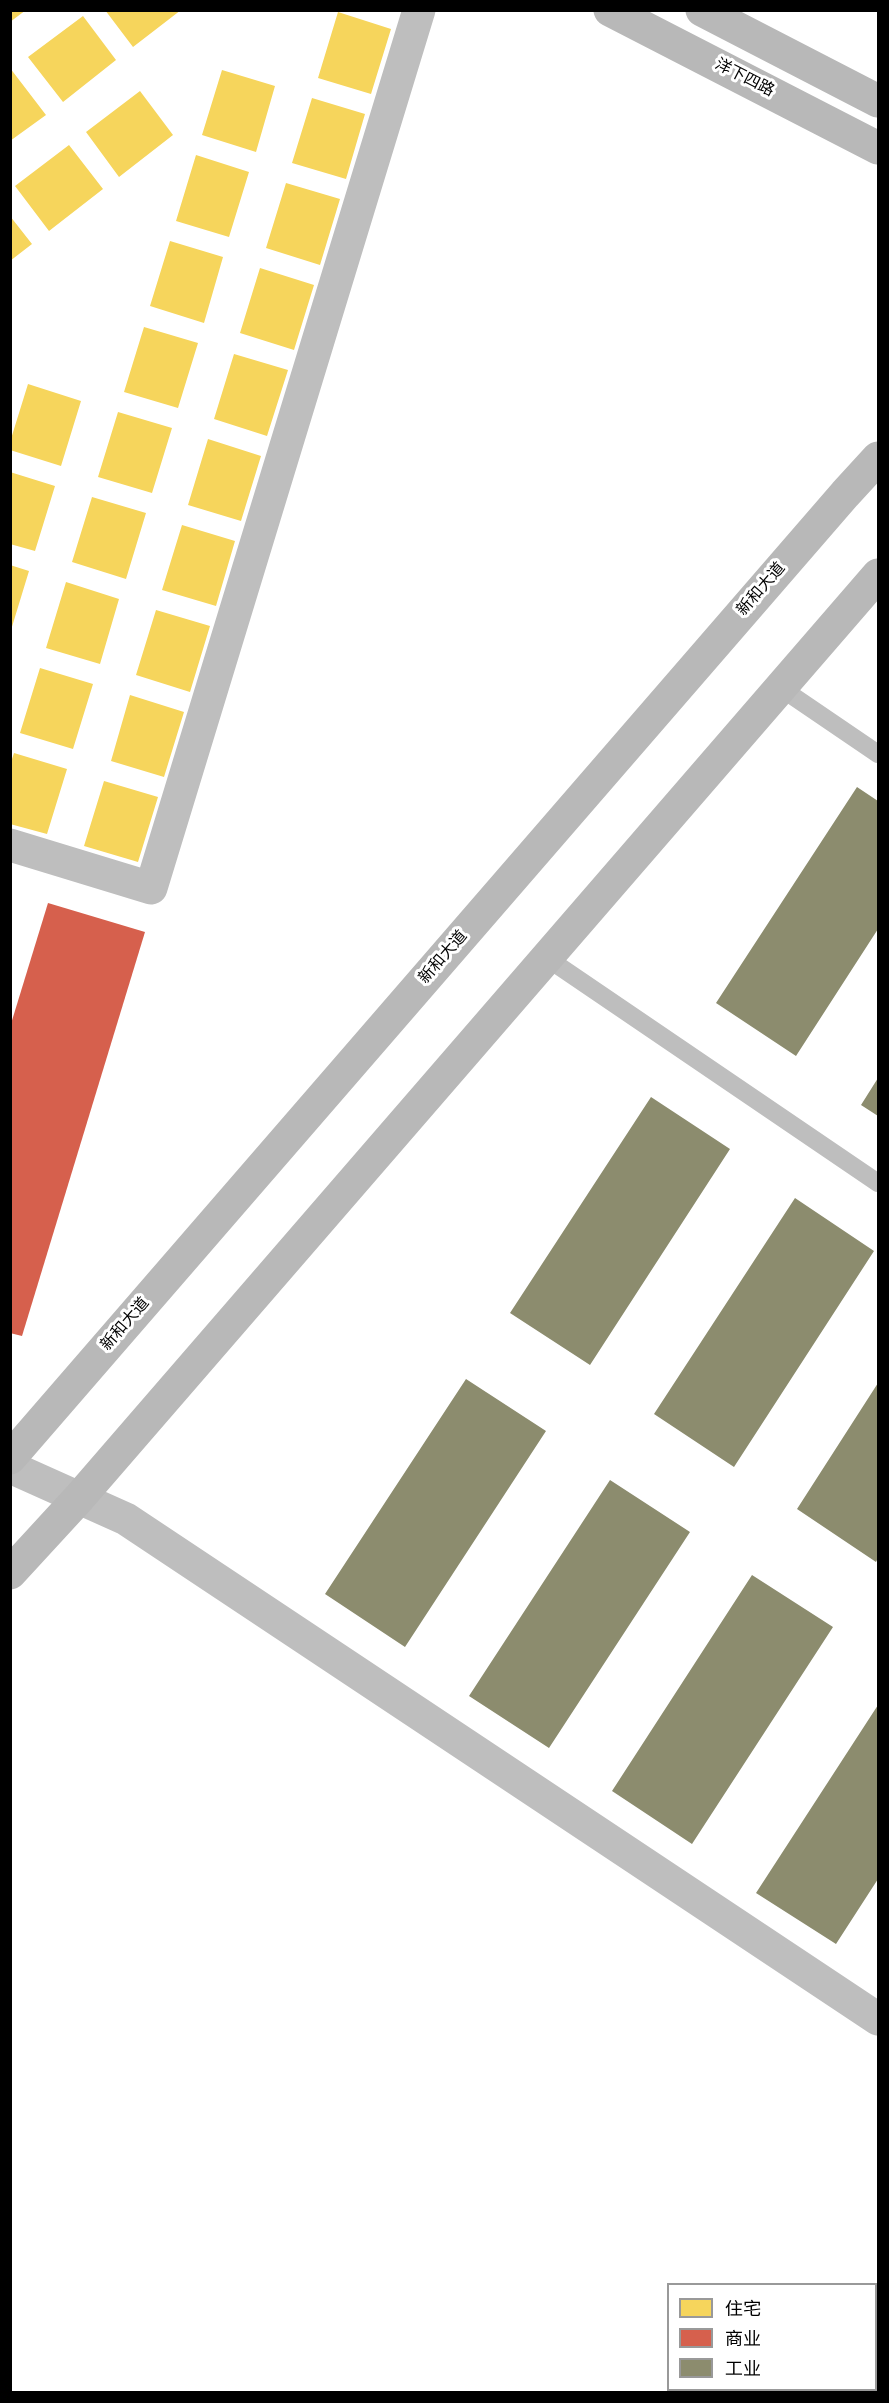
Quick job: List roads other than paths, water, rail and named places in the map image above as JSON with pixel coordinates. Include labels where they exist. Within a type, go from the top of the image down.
[{"type":"main road","name":"洋下四路","points":[[610,10],[879,148]]},
{"type":"main road","points":[[702,10],[879,101]]},
{"type":"main road","name":"新和大道","points":[[10,1458],[845,494],[879,458]]},
{"type":"main road","points":[[10,1573],[80,1498],[879,575]]},
{"type":"street","points":[[10,845],[152,888],[419,10]]},
{"type":"street","points":[[10,1467],[80,1498],[135,1526],[879,2019]]},
{"type":"lane","points":[[781,688],[879,754]]},
{"type":"lane","points":[[547,958],[879,1183]]}]
